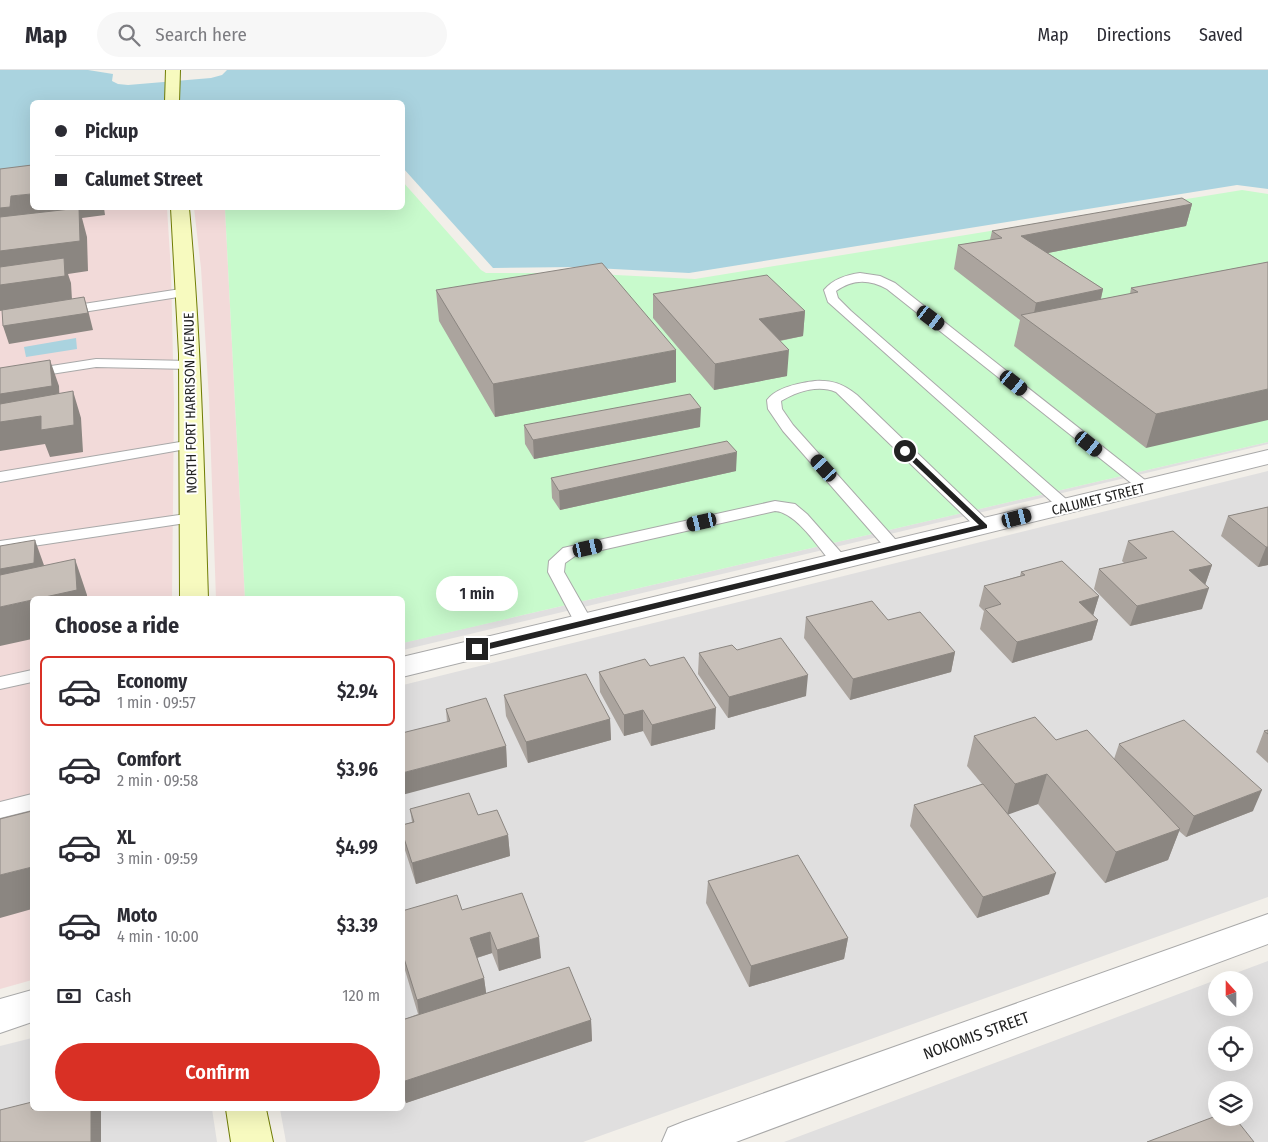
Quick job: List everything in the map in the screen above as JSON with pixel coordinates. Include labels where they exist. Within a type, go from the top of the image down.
[{"type":"main road","points":[[172,72],[172,100]]},
{"type":"main road","name":"NORTH FORT HARRISON AVENUE","points":[[180,210],[187,292],[190,365],[194,596]]},
{"type":"main road","points":[[246,1111],[252,1142]]},
{"type":"street","name":"CALUMET STREET","points":[[405,666],[1268,457]]},
{"type":"street","name":"NOKOMIS STREET","points":[[683,1142],[1268,928]]},
{"type":"street","points":[[0,1016],[30,1007]]},
{"type":"lane","points":[[1066,506],[847,314],[832,299],[830,290],[841,281],[864,276],[881,280],[892,286],[1146,487]]},
{"type":"lane","points":[[48,314],[187,292]]},
{"type":"lane","points":[[0,378],[96,363],[190,365]]},
{"type":"lane","points":[[895,548],[788,428],[775,409],[774,400],[785,392],[808,386],[826,385],[838,387],[852,398],[984,526]]},
{"type":"lane","points":[[0,477],[192,444]]},
{"type":"lane","points":[[584,623],[556,572],[557,561],[569,552],[775,506],[789,507],[802,518],[839,561]]},
{"type":"lane","points":[[0,546],[193,518]]},
{"type":"lane","points":[[0,683],[30,676]]},
{"type":"lane","points":[[0,810],[30,802]]},
{"type":"shaded area","points":[[0,196],[30,207],[30,210],[167,210],[171,271],[174,403],[172,596],[30,596],[30,981],[0,989]]},
{"type":"shaded area","points":[[194,210],[225,210],[245,596],[216,596],[209,399],[201,268]]},
{"type":"shaded area","points":[[1268,442],[1268,444],[405,650],[405,642]]},
{"type":"shaded area","points":[[1268,471],[1268,897],[583,1142],[286,1142],[280,1111],[405,1111],[405,685]]},
{"type":"shaded area","points":[[1268,961],[1268,1142],[784,1142],[1208,983],[1208,1016],[1253,1016],[1253,971],[1241,971]]},
{"type":"shaded area","points":[[30,1038],[30,1111],[212,1111],[217,1142],[0,1142],[0,1046]]},
{"type":"green space","points":[[405,184],[481,270],[486,273],[576,273],[695,279],[1242,190],[1268,194],[1268,442],[405,643],[405,596],[245,596],[225,210],[405,210]]},
{"type":"water","points":[[0,70],[88,70],[113,74],[112,81],[128,85],[211,78],[222,75],[227,70],[1268,70],[1268,189],[1237,185],[689,273],[576,267],[493,268],[405,170],[405,100],[30,100],[30,187],[0,191]]},
{"type":"water","points":[[76,338],[77,349],[26,357],[24,347]]},
{"type":"building","points":[[30,165],[30,194],[11,196],[10,207],[0,208],[0,169]]},
{"type":"building","points":[[1182,198],[1192,204],[1021,236],[1103,289],[1036,303],[958,245],[1002,238],[992,231]]},
{"type":"building","points":[[61,210],[79,210],[80,241],[0,251],[0,217]]},
{"type":"building","points":[[64,258],[65,276],[0,285],[0,267]]},
{"type":"building","points":[[1268,262],[1268,389],[1156,414],[1021,315],[1138,292],[1131,288]]},
{"type":"building","points":[[602,263],[676,350],[493,384],[436,290]]},
{"type":"building","points":[[767,275],[805,311],[759,319],[789,350],[715,364],[653,294]]},
{"type":"building","points":[[84,297],[88,313],[3,326],[2,310]]},
{"type":"building","points":[[50,360],[52,386],[0,394],[0,368]]},
{"type":"building","points":[[73,391],[74,425],[41,430],[41,416],[0,422],[0,404]]},
{"type":"building","points":[[690,394],[701,408],[533,440],[524,425]]},
{"type":"building","points":[[727,441],[737,452],[559,491],[551,478]]},
{"type":"building","points":[[1268,507],[1268,547],[1228,516]]},
{"type":"building","points":[[1173,531],[1212,565],[1189,570],[1209,588],[1137,606],[1099,569],[1147,558],[1128,541]]},
{"type":"building","points":[[35,540],[34,563],[0,569],[0,546]]},
{"type":"building","points":[[75,559],[77,590],[50,596],[30,596],[30,600],[0,607],[0,575]]},
{"type":"building","points":[[1062,561],[1099,596],[1079,602],[1098,620],[1017,642],[985,609],[1001,604],[984,586],[1025,575],[1021,572]]},
{"type":"building","points":[[872,601],[888,620],[920,612],[955,652],[853,679],[806,617]]},
{"type":"building","points":[[781,638],[808,675],[729,697],[699,653],[732,645],[737,650]]},
{"type":"building","points":[[684,657],[716,708],[652,725],[643,710],[624,715],[599,672],[645,659],[650,666]]},
{"type":"building","points":[[586,674],[610,719],[526,742],[504,695]]},
{"type":"building","points":[[486,698],[506,746],[405,772],[405,732],[450,721],[446,709]]},
{"type":"building","points":[[1035,717],[1056,740],[1087,730],[1180,829],[1116,852],[1047,774],[1015,784],[974,736]]},
{"type":"building","points":[[1184,720],[1262,790],[1194,816],[1119,744]]},
{"type":"building","points":[[983,784],[1056,873],[983,897],[914,805]]},
{"type":"building","points":[[469,793],[478,815],[497,810],[508,835],[412,863],[405,841],[405,824],[414,822],[410,809]]},
{"type":"building","points":[[30,812],[30,868],[0,875],[0,819]]},
{"type":"building","points":[[798,855],[848,938],[751,966],[708,881]]},
{"type":"building","points":[[522,893],[539,937],[497,950],[490,932],[470,938],[484,978],[417,1000],[405,962],[405,910],[457,895],[462,910]]},
{"type":"building","points":[[569,967],[591,1020],[405,1081],[405,1019]]},
{"type":"building","points":[[30,1102],[30,1111],[91,1111],[91,1142],[0,1142],[0,1110]]},
{"type":"building","points":[[1208,1119],[1208,1126],[1241,1126],[1254,1142],[1147,1142]]},
{"type":"route","points":[[477,649],[984,526],[905,451]]}]
